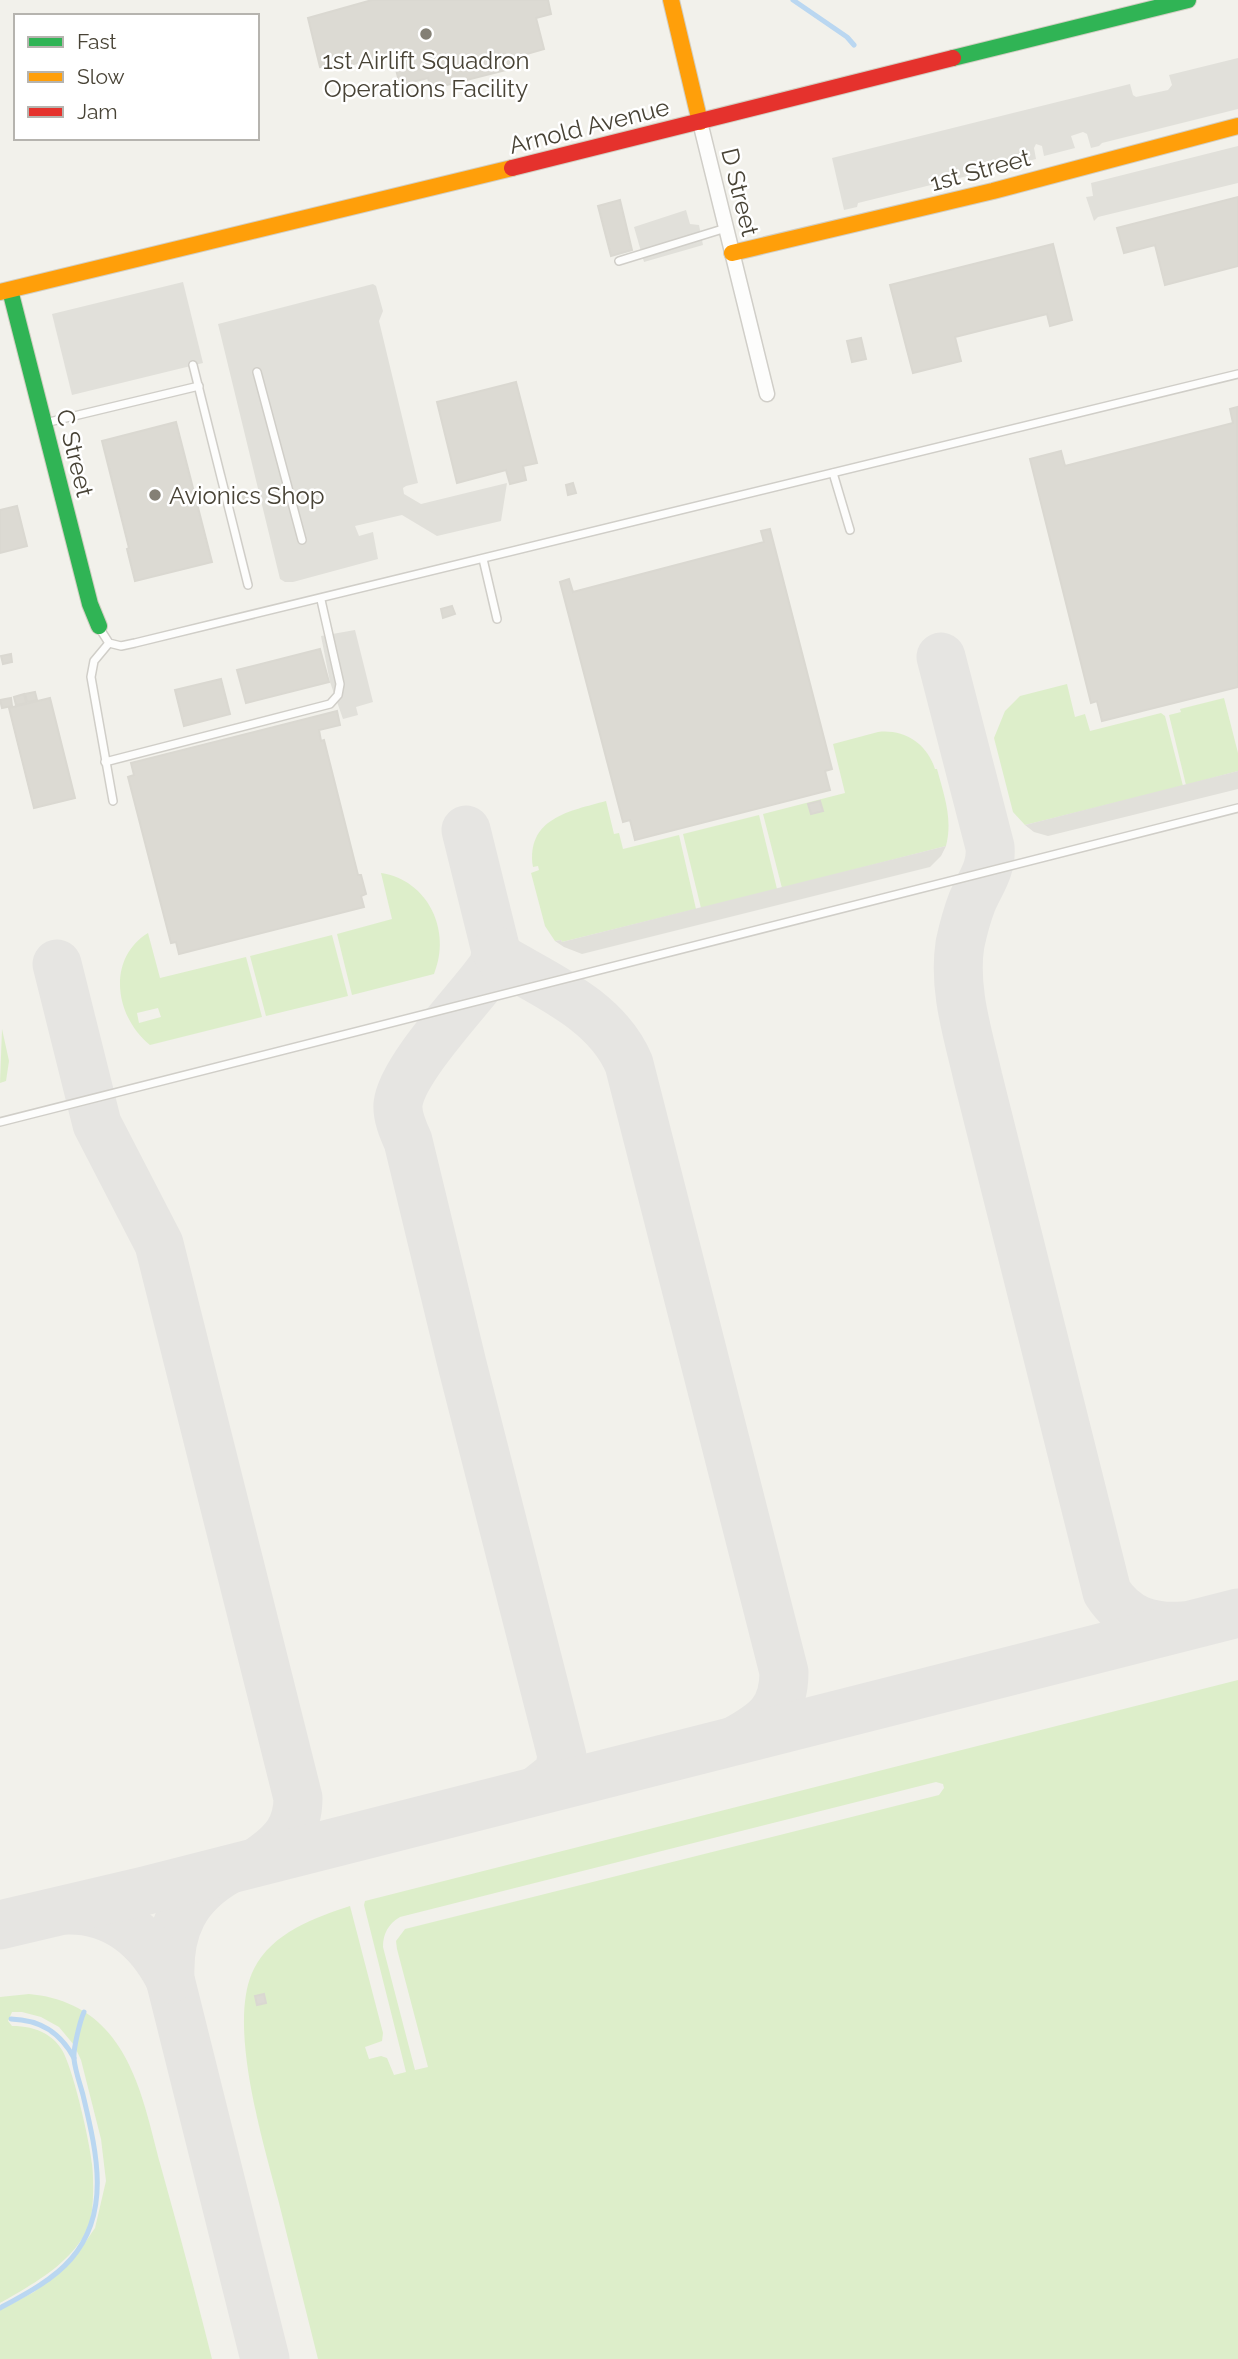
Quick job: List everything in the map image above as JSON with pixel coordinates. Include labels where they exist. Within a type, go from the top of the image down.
[{"type":"street","name":"D Street","points":[[671,0],[767,394]]},
{"type":"street","name":"Arnold Avenue","points":[[5,291],[1188,0]]},
{"type":"street","name":"1st Street","points":[[732,253],[993,191],[1238,126]]},
{"type":"street","name":"C Street","points":[[5,291],[44,423],[90,604],[99,626]]},
{"type":"lane","points":[[619,261],[726,228]]},
{"type":"lane","points":[[193,365],[248,584]]},
{"type":"lane","points":[[257,372],[302,540]]},
{"type":"lane","points":[[99,626],[109,643],[121,646],[135,643],[321,600],[1238,374]]},
{"type":"lane","points":[[44,423],[199,386]]},
{"type":"lane","points":[[833,473],[850,530]]},
{"type":"lane","points":[[483,559],[497,619]]},
{"type":"lane","points":[[105,762],[330,704],[338,695],[340,684],[321,600]]},
{"type":"lane","points":[[109,643],[94,661],[91,677],[113,801]]},
{"type":"lane","points":[[0,1122],[1238,808]]},
{"type":"green space","points":[[1067,684],[1075,717],[1085,714],[1090,731],[1161,713],[1165,716],[1183,786],[1025,825],[1013,812],[994,738],[1005,711],[1020,696]]},
{"type":"green space","points":[[1224,698],[1238,753],[1238,771],[1186,785],[1169,715],[1181,712],[1180,709]]},
{"type":"green space","points":[[878,732],[906,736],[927,752],[937,769],[945,798],[949,826],[946,846],[782,888],[763,814],[845,793],[833,744]]},
{"type":"green space","points":[[606,801],[614,834],[619,833],[623,849],[679,835],[696,909],[562,942],[555,941],[545,926],[531,873],[539,870],[538,866],[533,867],[536,837],[553,819]]},
{"type":"green space","points":[[759,815],[777,889],[701,908],[683,834]]},
{"type":"green space","points":[[381,873],[412,886],[432,910],[438,925],[439,958],[434,974],[352,995],[337,934],[392,919]]},
{"type":"green space","points":[[148,933],[160,978],[246,957],[262,1017],[150,1045],[129,1019],[120,988],[121,972],[135,944]],"holes":[[[158,1008],[161,1017],[139,1023],[137,1013]]]},
{"type":"green space","points":[[332,935],[348,996],[266,1016],[250,956]]},
{"type":"green space","points":[[2,1029],[9,1061],[6,1081],[0,1083]]},
{"type":"green space","points":[[1238,1680],[1238,2359],[318,2359],[251,2087],[244,2024],[246,1997],[252,1973],[269,1948],[307,1922],[350,1906],[383,2033],[382,2041],[365,2047],[369,2059],[381,2056],[387,2058],[394,2075],[406,2072],[365,1901]],"holes":[[[936,1782],[943,1784],[944,1788],[939,1795],[405,1929],[396,1941],[397,1949],[428,2067],[415,2070],[383,1947],[387,1930],[400,1917]]]},
{"type":"green space","points":[[29,1994],[64,2002],[95,2019],[112,2037],[130,2066],[148,2116],[212,2359],[0,2359],[0,2310],[34,2292],[73,2260],[95,2228],[106,2181],[101,2139],[81,2060],[74,2045],[59,2027],[41,2017],[12,2012],[8,2021],[12,2026],[27,2027],[47,2034],[58,2044],[66,2059],[88,2139],[93,2170],[93,2197],[88,2228],[72,2252],[50,2272],[0,2303],[0,1997]]},
{"type":"shaded area","points":[[1238,58],[1238,109],[1091,148],[1087,134],[1083,132],[1071,136],[1075,148],[1044,156],[1042,146],[1036,144],[1036,159],[858,203],[857,207],[844,210],[832,158],[1130,84],[1136,97],[1168,90],[1172,85],[1169,75]]},
{"type":"shaded area","points":[[1238,146],[1238,183],[1098,217],[1094,221],[1086,197],[1093,196],[1091,183]]},
{"type":"shaded area","points":[[686,210],[690,224],[699,225],[703,245],[644,262],[634,227]]},
{"type":"shaded area","points":[[183,282],[203,363],[72,395],[52,314]]},
{"type":"shaded area","points":[[373,284],[376,286],[383,311],[379,321],[418,483],[403,488],[404,494],[421,504],[507,483],[501,521],[437,536],[402,515],[355,526],[359,536],[373,532],[378,559],[285,582],[280,579],[218,324]]},
{"type":"shaded area","points":[[355,630],[373,702],[356,707],[358,715],[343,719],[330,682],[321,636]]},
{"type":"shaded area","points":[[1238,771],[1238,789],[1048,836],[1034,832],[1025,825]]},
{"type":"shaded area","points":[[946,846],[930,867],[582,954],[555,941],[562,942]]},
{"type":"building","name":"1st Airlift Squadron Operations Facility","points":[[372,0],[548,0],[551,14],[536,18],[544,49],[516,57],[518,67],[431,89],[428,78],[400,85],[392,54],[350,65],[349,59],[320,67],[308,18]]},
{"type":"building","points":[[1238,197],[1238,266],[1165,285],[1155,245],[1124,253],[1117,228]]},
{"type":"building","points":[[620,200],[632,250],[611,256],[598,206]]},
{"type":"building","points":[[1053,244],[1072,320],[1050,326],[1047,314],[955,337],[961,361],[913,373],[890,285]]},
{"type":"building","points":[[861,338],[866,359],[852,362],[847,341]]},
{"type":"building","points":[[516,382],[537,463],[523,466],[526,480],[510,484],[506,470],[457,483],[437,402]]},
{"type":"building","points":[[1237,407],[1238,687],[1102,721],[1097,701],[1091,703],[1030,459],[1061,451],[1065,466],[1233,423],[1230,409]]},
{"type":"building","name":"Avionics Shop","points":[[176,422],[212,562],[135,581],[102,441]]},
{"type":"building","points":[[573,483],[576,493],[568,495],[566,485]]},
{"type":"building","points":[[252,491],[254,499],[244,501],[242,493]]},
{"type":"building","points":[[17,506],[27,546],[0,553],[0,510]]},
{"type":"building","points":[[770,529],[832,769],[825,771],[830,790],[635,840],[630,820],[623,822],[560,582],[569,579],[573,592],[764,542],[761,531]]},
{"type":"building","points":[[452,606],[455,614],[443,618],[441,609]]},
{"type":"building","points":[[320,649],[329,682],[246,703],[237,670]]},
{"type":"building","points":[[11,654],[12,662],[3,664],[1,656]]},
{"type":"building","points":[[221,679],[230,714],[184,726],[175,690]]},
{"type":"building","points":[[35,692],[37,700],[27,702],[25,694]]},
{"type":"building","points":[[24,694],[26,703],[16,705],[14,697]]},
{"type":"building","points":[[11,698],[12,706],[2,708],[0,700]]},
{"type":"building","points":[[50,698],[75,798],[34,808],[9,708]]},
{"type":"building","points":[[337,711],[340,725],[319,730],[321,741],[324,740],[358,875],[361,875],[366,894],[361,896],[364,907],[179,954],[176,942],[171,943],[128,777],[134,775],[131,763]]},
{"type":"building","points":[[820,801],[823,811],[811,814],[808,804]]},
{"type":"building","points":[[264,1994],[266,2003],[257,2005],[255,1996]]},
{"type":"waterway","points":[[793,0],[847,37],[854,45]]},
{"type":"waterway","points":[[0,2308],[64,2267],[84,2241],[92,2221],[96,2201],[96,2159],[74,2059],[84,2012]]},
{"type":"waterway","points":[[11,2019],[31,2022],[48,2029],[56,2034],[74,2058]]},
{"type":"taxiway","points":[[941,657],[990,847],[987,869],[965,923],[958,961],[960,995],[978,1078],[1107,1592],[1130,1616],[1149,1624],[1183,1626]]},
{"type":"taxiway","points":[[466,830],[496,951],[494,965],[421,1057],[402,1090],[398,1109],[562,1756],[559,1773],[539,1789]]},
{"type":"taxiway","points":[[496,951],[501,959],[556,990],[591,1015],[619,1045],[629,1064],[784,1672],[781,1696],[772,1714],[757,1728],[736,1740]]},
{"type":"taxiway","points":[[57,964],[97,1124],[159,1244],[298,1798],[295,1818],[288,1834],[260,1860]]},
{"type":"taxiway","points":[[0,1925],[144,1891],[1238,1613]]},
{"type":"taxiway","points":[[228,1870],[200,1891],[182,1915],[172,1944],[170,1979],[265,2359]]},
{"type":"taxiway","points":[[67,1910],[100,1915],[129,1929],[152,1951],[170,1979]]},
{"type":"traffic: fast","points":[[953,58],[1188,0]]},
{"type":"traffic: fast","points":[[10,290],[90,604],[99,626]]},
{"type":"traffic: slow","points":[[671,0],[700,122]]},
{"type":"traffic: slow","points":[[732,253],[993,191],[1238,126]]},
{"type":"traffic: slow","points":[[0,292],[512,168]]},
{"type":"traffic: jam","points":[[512,168],[953,58]]},
{"type":"place","name":"1st Airlift Squadron Operations Facility","points":[[426,34]]},
{"type":"place","name":"Avionics Shop","points":[[155,495]]}]
